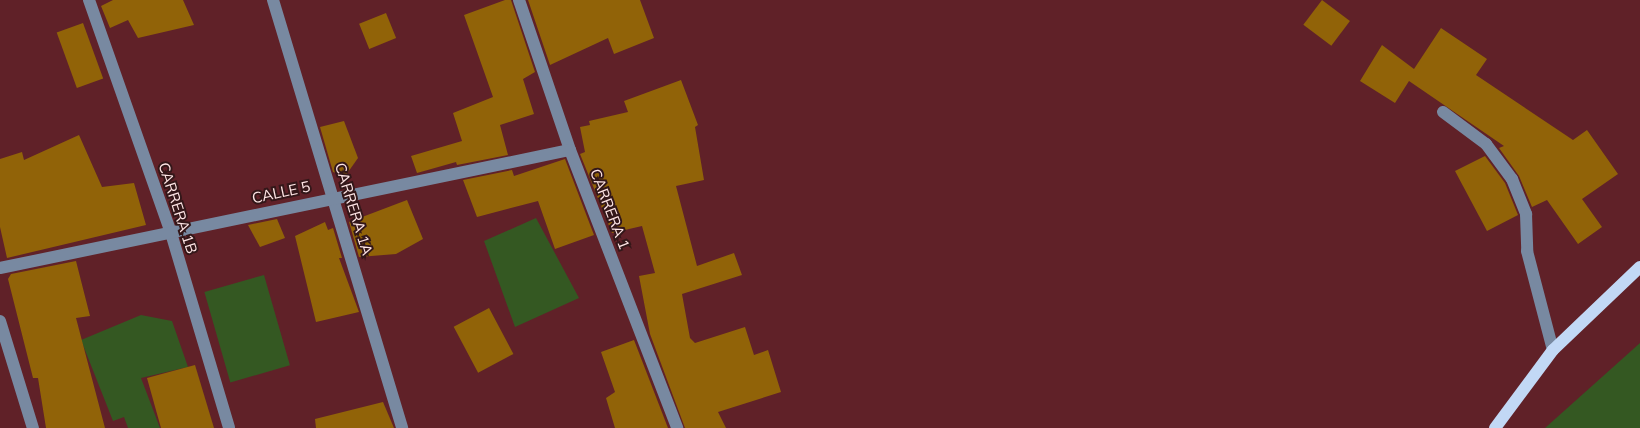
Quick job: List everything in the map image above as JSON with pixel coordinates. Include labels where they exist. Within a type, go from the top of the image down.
[{"type":"main road","points":[[1495,428],[1553,350],[1640,266]]},
{"type":"street","name":"CARRERA 1B","points":[[89,0],[171,233],[229,428]]},
{"type":"street","name":"CARRERA 1A","points":[[273,0],[334,197],[402,428]]},
{"type":"street","name":"CARRERA 1","points":[[519,0],[570,150],[677,428]]},
{"type":"street","points":[[1443,112],[1486,144],[1512,179],[1526,214],[1527,251],[1553,350]]},
{"type":"street","name":"CALLE 5","points":[[0,268],[334,197],[570,150]]},
{"type":"street","points":[[0,321],[33,428]]},
{"type":"green space","points":[[536,218],[579,298],[515,327],[484,241]]},
{"type":"green space","points":[[264,275],[290,365],[230,382],[204,292]]},
{"type":"green space","points":[[141,315],[172,321],[188,367],[141,378],[160,428],[128,428],[124,417],[113,421],[81,340]]},
{"type":"green space","points":[[1640,343],[1640,428],[1545,428]]},
{"type":"building","points":[[113,0],[183,0],[194,25],[138,38],[128,20],[110,28],[101,6]]},
{"type":"building","points":[[505,0],[511,0],[535,72],[523,79],[534,114],[500,125],[508,155],[457,165],[456,162],[417,173],[411,156],[462,141],[453,113],[493,97],[464,15]]},
{"type":"building","points":[[528,0],[640,0],[654,38],[614,54],[608,38],[550,65]]},
{"type":"building","points":[[1322,0],[1350,21],[1331,46],[1303,25]]},
{"type":"building","points":[[386,13],[396,38],[369,49],[359,24]]},
{"type":"building","points":[[83,23],[103,78],[77,88],[57,33]]},
{"type":"building","points":[[1441,28],[1487,59],[1476,75],[1573,140],[1587,130],[1618,174],[1582,199],[1602,227],[1578,244],[1547,200],[1532,207],[1519,176],[1499,148],[1504,146],[1409,81],[1395,103],[1360,81],[1382,45],[1414,69]]},
{"type":"building","points":[[681,80],[698,125],[695,127],[704,180],[676,186],[697,266],[734,253],[742,275],[682,294],[690,338],[695,343],[745,327],[754,355],[768,350],[781,392],[718,412],[726,428],[685,428],[650,334],[639,276],[655,273],[642,226],[612,233],[580,154],[585,152],[580,127],[590,125],[589,121],[628,112],[624,101]]},
{"type":"building","points":[[344,121],[358,158],[346,175],[333,172],[320,127]]},
{"type":"building","points":[[79,135],[102,187],[134,183],[146,225],[7,258],[0,227],[0,159],[22,152],[24,160]]},
{"type":"building","points":[[1485,156],[1505,183],[1518,215],[1487,231],[1455,171]]},
{"type":"building","points":[[565,159],[594,235],[555,249],[538,201],[477,217],[463,180],[512,170],[514,176]]},
{"type":"building","points":[[407,200],[423,239],[396,254],[359,257],[349,222]]},
{"type":"building","points":[[277,219],[285,238],[260,247],[248,225]]},
{"type":"building","points":[[325,222],[328,230],[333,228],[342,258],[339,258],[359,312],[316,322],[295,236]]},
{"type":"building","points":[[76,261],[90,316],[76,318],[105,428],[46,428],[38,378],[33,378],[8,279],[11,274]]},
{"type":"building","points":[[489,308],[513,354],[478,373],[454,327]]},
{"type":"building","points":[[634,340],[668,428],[615,428],[606,398],[615,392],[601,352]]},
{"type":"building","points":[[195,365],[214,428],[161,428],[147,378]]},
{"type":"building","points":[[383,402],[394,428],[316,428],[315,419]]}]
